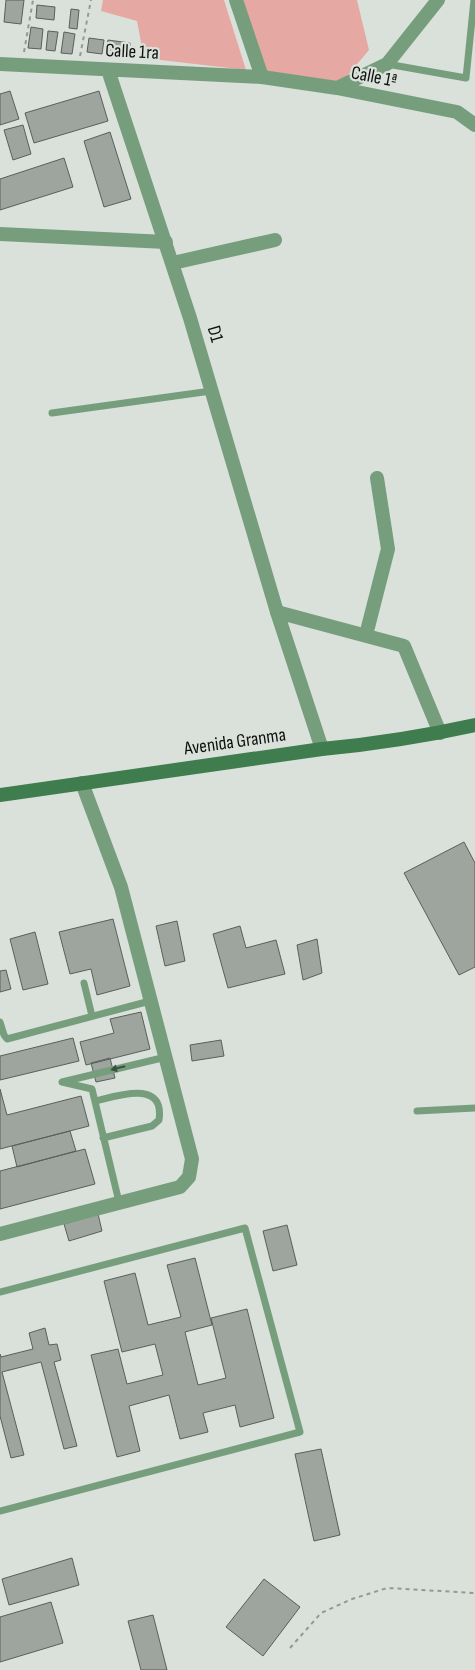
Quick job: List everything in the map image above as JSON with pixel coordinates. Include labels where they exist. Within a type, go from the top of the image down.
[{"type":"main road","name":"Avenida Granma","points":[[0,795],[322,749],[363,745],[440,733],[475,725]]},
{"type":"street","points":[[236,0],[262,77]]},
{"type":"street","points":[[337,88],[387,64],[438,0]]},
{"type":"street","name":"Calle 1ra","points":[[0,64],[262,77]]},
{"type":"street","name":"D1","points":[[108,70],[173,264],[277,612],[322,749]]},
{"type":"street","name":"Calle 1ª","points":[[262,77],[337,88],[457,112],[475,125]]},
{"type":"street","points":[[0,234],[166,242]]},
{"type":"street","points":[[173,264],[274,240]]},
{"type":"street","points":[[366,635],[388,549],[377,478]]},
{"type":"street","points":[[277,612],[404,646],[440,733]]},
{"type":"street","points":[[0,1234],[180,1187],[189,1176],[192,1159],[121,887],[82,783]]},
{"type":"lane","points":[[387,64],[466,78],[474,0]]},
{"type":"lane","points":[[52,413],[211,391]]},
{"type":"lane","points":[[84,983],[92,1016]]},
{"type":"lane","points":[[0,1022],[7,1039],[150,1001]]},
{"type":"lane","points":[[119,1202],[92,1089],[62,1082],[166,1057]]},
{"type":"lane","points":[[94,1102],[132,1093],[140,1093],[149,1095],[157,1103],[160,1111],[159,1120],[152,1126],[103,1138]]},
{"type":"lane","points":[[417,1111],[475,1108]]},
{"type":"lane","points":[[0,1292],[245,1228],[300,1432],[0,1510]]},
{"type":"path","points":[[22,65],[33,0]]},
{"type":"path","points":[[78,68],[91,0]]},
{"type":"path","points":[[290,1648],[321,1613],[352,1599],[387,1588],[475,1592]]},
{"type":"shaded area","points":[[103,0],[224,0],[246,70],[144,58],[137,21],[101,11]]},
{"type":"shaded area","points":[[236,0],[357,0],[369,50],[337,88],[262,77]]},
{"type":"building","points":[[6,0],[24,0],[21,24],[4,22]]},
{"type":"building","points":[[37,5],[55,7],[54,20],[36,18]]},
{"type":"building","points":[[71,9],[79,10],[77,29],[69,28]]},
{"type":"building","points":[[31,27],[43,29],[41,49],[28,48]]},
{"type":"building","points":[[48,31],[58,32],[55,51],[46,50]]},
{"type":"building","points":[[64,32],[75,34],[72,54],[61,53]]},
{"type":"building","points":[[89,38],[104,40],[102,54],[87,52]]},
{"type":"building","points":[[108,40],[130,43],[129,58],[106,55]]},
{"type":"building","points":[[10,91],[19,119],[0,125],[0,94]]},
{"type":"building","points":[[99,91],[108,121],[34,143],[25,113]]},
{"type":"building","points":[[23,125],[31,154],[13,160],[4,130]]},
{"type":"building","points":[[110,132],[131,199],[104,207],[84,141]]},
{"type":"building","points":[[64,158],[73,187],[0,210],[0,179]]},
{"type":"building","points":[[464,842],[475,863],[475,967],[459,975],[404,873]]},
{"type":"building","points":[[113,919],[130,986],[97,995],[91,969],[70,974],[59,932]]},
{"type":"building","points":[[177,921],[185,961],[165,966],[156,926]]},
{"type":"building","points":[[240,926],[246,948],[276,940],[285,974],[228,988],[213,934]]},
{"type":"building","points":[[35,932],[48,984],[23,990],[10,939]]},
{"type":"building","points":[[317,939],[322,973],[303,980],[297,945]]},
{"type":"building","points":[[6,970],[11,989],[0,992],[0,971]]},
{"type":"building","points":[[141,1012],[150,1049],[86,1065],[80,1042],[114,1033],[110,1019]]},
{"type":"building","points":[[73,1038],[79,1061],[0,1080],[0,1056]]},
{"type":"building","points":[[221,1040],[224,1056],[192,1061],[190,1045]]},
{"type":"building","points":[[110,1058],[115,1078],[96,1082],[91,1063]]},
{"type":"building","points":[[0,1089],[7,1115],[81,1096],[89,1126],[0,1149]]},
{"type":"building","points":[[70,1131],[76,1151],[17,1167],[12,1146]]},
{"type":"building","points":[[85,1149],[95,1184],[0,1209],[0,1171]]},
{"type":"building","points":[[98,1214],[102,1231],[69,1241],[64,1224]]},
{"type":"building","points":[[287,1225],[297,1265],[273,1271],[263,1231]]},
{"type":"building","points":[[195,1258],[212,1325],[185,1332],[198,1385],[226,1378],[211,1318],[247,1309],[274,1418],[240,1427],[235,1405],[203,1413],[208,1432],[180,1439],[169,1395],[129,1406],[140,1451],[117,1457],[91,1355],[118,1349],[127,1384],[163,1375],[155,1344],[122,1352],[104,1281],[135,1273],[148,1325],[181,1317],[167,1265]]},
{"type":"building","points":[[45,1328],[49,1345],[57,1344],[61,1360],[54,1362],[77,1446],[64,1449],[41,1362],[2,1372],[24,1455],[11,1458],[0,1416],[0,1354],[1,1357],[33,1349],[29,1333]]},
{"type":"building","points":[[321,1449],[340,1535],[314,1541],[295,1454]]},
{"type":"building","points":[[72,1558],[79,1585],[9,1605],[2,1579]]},
{"type":"building","points":[[264,1579],[300,1607],[263,1656],[226,1627]]},
{"type":"building","points":[[51,1602],[63,1643],[0,1662],[0,1617]]},
{"type":"building","points":[[153,1615],[167,1670],[141,1670],[128,1621]]}]
